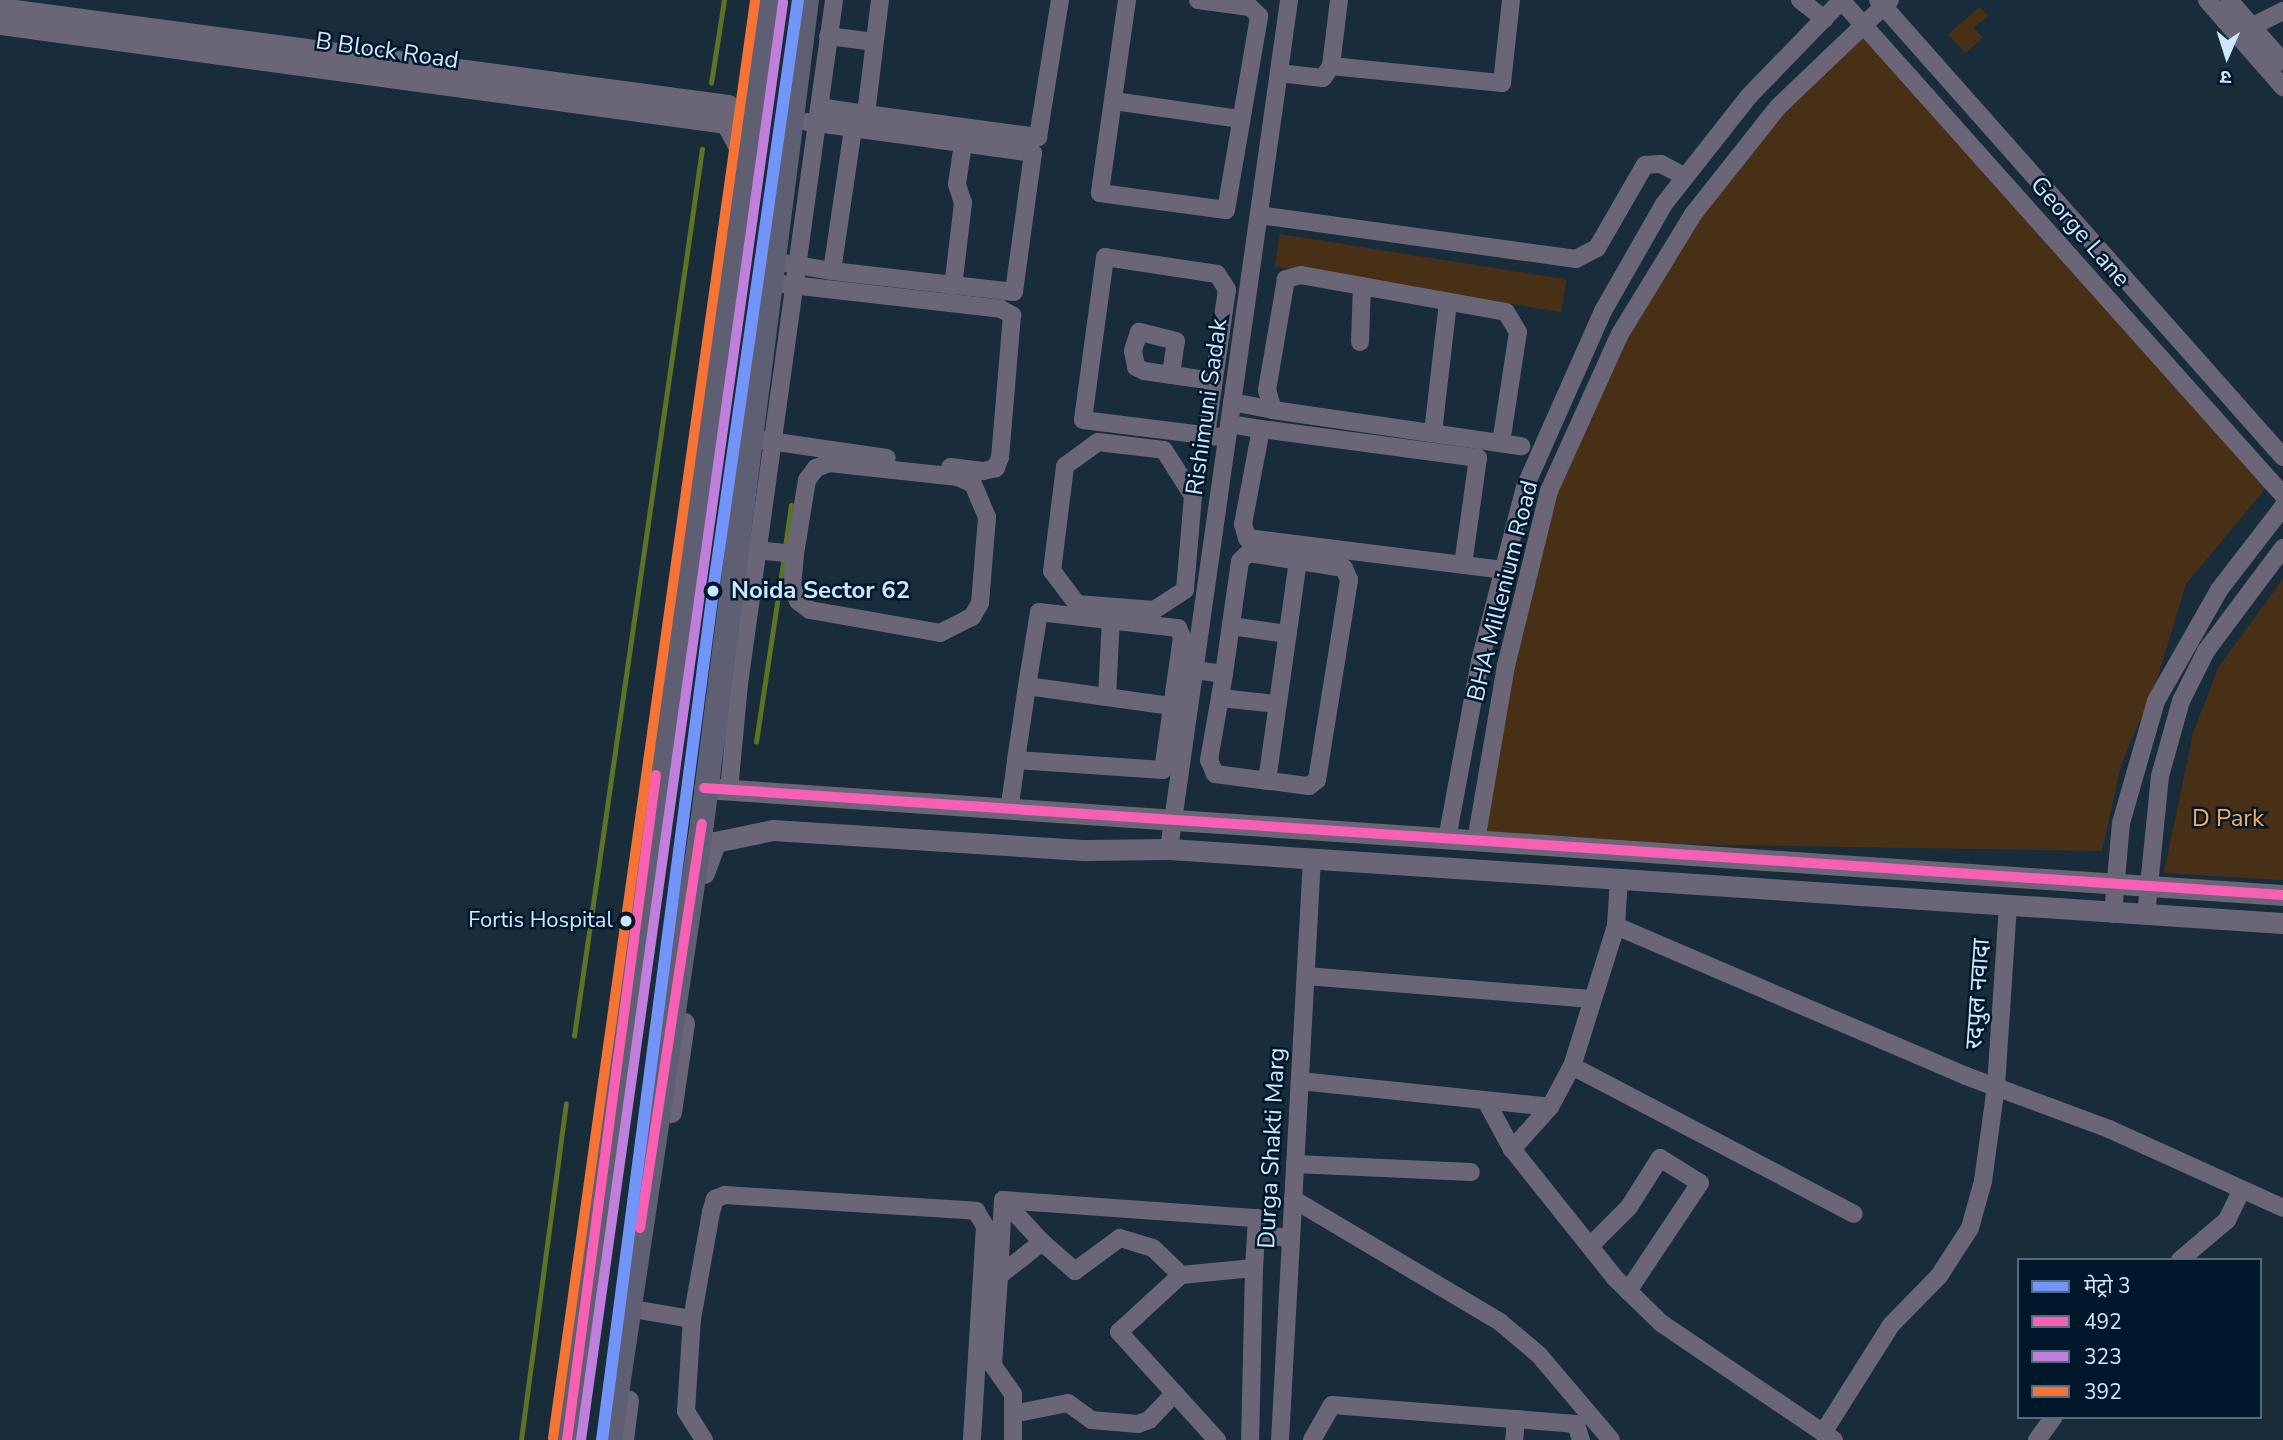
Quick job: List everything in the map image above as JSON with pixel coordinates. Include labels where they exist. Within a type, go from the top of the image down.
[{"type":"main road","points":[[567,1440],[769,0]]},
{"type":"main road","points":[[610,1440],[652,1189],[704,788],[748,549],[760,440],[770,271],[807,0]]},
{"type":"main road","points":[[579,1350],[594,1363],[615,1362],[622,1356]]},
{"type":"main road","points":[[573,1393],[590,1384],[616,1396]]},
{"type":"street","points":[[770,271],[794,285],[1001,309],[1012,316],[1000,457],[996,468],[982,471],[760,440],[794,285],[834,0]]},
{"type":"street","points":[[866,114],[880,0]]},
{"type":"street","points":[[790,121],[818,115],[866,114],[1038,137],[1060,0]]},
{"type":"street","points":[[1127,0],[1100,193],[1226,210],[1259,16]]},
{"type":"street","points":[[1198,0],[1250,7],[1259,16]]},
{"type":"street","points":[[1279,73],[1322,78],[1331,66],[1339,0]]},
{"type":"street","points":[[1331,66],[1502,83],[1511,0]]},
{"type":"street","points":[[1800,0],[1824,19]]},
{"type":"street","name":"BHA Millenium Road","points":[[1447,839],[1503,570],[1525,487],[1603,311],[1664,204],[1749,96],[1842,0]]},
{"type":"street","name":"George Lane","points":[[1842,0],[2283,495]]},
{"type":"street","points":[[2207,0],[2283,62]]},
{"type":"street","points":[[2229,0],[2244,30],[2283,87]]},
{"type":"street","points":[[1259,16],[1289,2]]},
{"type":"street","name":"Rishimuni Sadak","points":[[1169,849],[1289,2]]},
{"type":"street","name":"BHA Millenium Road","points":[[1476,841],[1506,666],[1549,491],[1620,334],[1694,213],[1778,107],[1884,2]]},
{"type":"street","name":"George Lane","points":[[1884,2],[2283,457]]},
{"type":"street","points":[[0,8],[728,105],[750,133]]},
{"type":"street","points":[[2244,30],[2283,11]]},
{"type":"street","name":"B Block Road","points":[[0,24],[726,123],[746,160]]},
{"type":"street","points":[[828,36],[874,42]]},
{"type":"street","points":[[1114,101],[1241,119]]},
{"type":"street","points":[[770,271],[797,265],[953,287],[1014,292],[1032,153],[853,128],[818,115]]},
{"type":"street","points":[[832,271],[853,128]]},
{"type":"street","points":[[953,287],[963,203],[957,184],[962,144]]},
{"type":"street","points":[[1259,215],[1576,259],[1597,248],[1645,165],[1661,163],[1685,177]]},
{"type":"street","points":[[1206,435],[1227,290],[1217,274],[1105,257],[1083,420],[1206,435],[1261,429],[1478,458],[1463,565]]},
{"type":"street","points":[[1273,410],[1267,390],[1286,279],[1301,275],[1506,312],[1516,321],[1501,443]]},
{"type":"street","points":[[1360,342],[1362,286]]},
{"type":"street","points":[[1433,432],[1448,302]]},
{"type":"street","points":[[1171,375],[1213,381]]},
{"type":"street","points":[[1232,402],[1521,446]]},
{"type":"street","points":[[1261,429],[1243,524],[1247,538],[1503,570]]},
{"type":"street","points":[[1098,442],[1164,450],[1194,496],[1188,558],[1185,590],[1154,610],[1077,604],[1052,572],[1065,466],[1098,442]]},
{"type":"street","points":[[829,463],[958,477],[973,484],[987,517],[980,603],[972,617],[940,633],[810,610],[798,601],[792,586],[795,554],[807,480],[816,467],[829,463]]},
{"type":"street","points":[[2113,914],[2121,823],[2155,701],[2219,590],[2283,507]]},
{"type":"street","points":[[1190,534],[1213,537]]},
{"type":"street","points":[[2146,916],[2160,776],[2181,701],[2206,651],[2283,548]]},
{"type":"street","points":[[729,790],[748,549],[795,554]]},
{"type":"street","points":[[1248,553],[1298,561],[1344,568],[1349,580],[1317,780],[1309,786],[1215,774],[1209,760],[1240,561],[1248,553]]},
{"type":"street","points":[[1188,558],[1210,561]]},
{"type":"street","points":[[1267,781],[1298,561]]},
{"type":"street","points":[[1011,810],[1016,760],[1039,612],[1178,628],[1182,637],[1163,770],[1155,774],[1016,760]]},
{"type":"street","points":[[1107,697],[1111,619]]},
{"type":"street","points":[[1231,626],[1287,634]]},
{"type":"street","points":[[1195,670],[1224,674]]},
{"type":"street","points":[[1027,687],[1172,705]]},
{"type":"street","points":[[1220,698],[1277,704]]},
{"type":"street","points":[[704,788],[2283,895]]},
{"type":"street","points":[[623,1440],[652,1189],[706,860],[715,842],[773,830],[1086,850],[1169,849],[2113,914],[2283,923]]},
{"type":"street","name":"Durga Shakti Marg","points":[[1280,1440],[1312,858]]},
{"type":"street","points":[[1512,1149],[1550,1107],[1572,1066],[1616,926],[1619,879]]},
{"type":"street","name":"रदपुल नवादा","points":[[1829,1437],[1891,1325],[1939,1276],[1970,1227],[1983,1181],[1996,1086],[2008,905]]},
{"type":"street","points":[[1616,926],[2283,1208]]},
{"type":"street","points":[[1306,976],[1591,999]]},
{"type":"street","points":[[1572,1066],[1854,1214]]},
{"type":"street","points":[[1300,1081],[1550,1107]]},
{"type":"street","points":[[1486,1101],[1512,1149],[1628,1291],[1661,1323],[1829,1437]]},
{"type":"street","points":[[1590,1246],[1629,1207],[1660,1158],[1700,1183],[1628,1291]]},
{"type":"street","points":[[1295,1164],[1471,1172]]},
{"type":"street","points":[[2182,1258],[2227,1220],[2242,1189]]},
{"type":"street","points":[[704,1440],[686,1411],[692,1319],[711,1212],[715,1199],[725,1195],[976,1211],[985,1226],[972,1440]]},
{"type":"street","points":[[1293,1199],[1500,1322],[1539,1355],[1611,1440]]},
{"type":"street","points":[[1003,1200],[1257,1218],[1250,1440]]},
{"type":"street","points":[[1003,1200],[1042,1242],[1075,1271],[1120,1238],[1139,1241],[1181,1275]]},
{"type":"street","points":[[1003,1200],[993,1365],[1013,1394],[1013,1440]]},
{"type":"street","points":[[1256,1234],[1291,1238]]},
{"type":"street","points":[[999,1276],[1042,1242]]},
{"type":"street","points":[[1217,1440],[1119,1332],[1181,1275],[1254,1268]]},
{"type":"street","points":[[639,1310],[692,1319]]},
{"type":"street","points":[[1013,1414],[1068,1403],[1091,1420],[1138,1424],[1149,1420],[1174,1394]]},
{"type":"street","points":[[1312,1440],[1332,1405],[1576,1424],[1581,1440]]},
{"type":"street","points":[[1514,1440],[1516,1419]]},
{"type":"street","points":[[2036,1440],[2052,1419]]},
{"type":"green space","points":[[1980,7],[1988,16],[1973,28],[1983,38],[1965,53],[1948,34]]},
{"type":"green space","points":[[1864,24],[2270,483],[2186,584],[2157,680],[2121,765],[2102,851],[1476,841],[1557,473],[1681,234],[1765,124]]},
{"type":"green space","points":[[1280,234],[1566,279],[1561,312],[1275,267]]},
{"type":"green space","name":"D Park","points":[[2283,579],[2283,880],[2164,873],[2193,733],[2219,666]]},
{"type":"waterway","points":[[711,83],[724,0]]},
{"type":"waterway","points":[[574,1036],[702,149]]},
{"type":"waterway","points":[[785,547],[791,505]]},
{"type":"waterway","points":[[756,742],[784,556]]},
{"type":"waterway","points":[[521,1440],[566,1104]]},
{"type":"metro line","name":"3","points":[[602,1440],[713,591],[798,0]]},
{"type":"transit line","name":"392","points":[[553,1438],[755,0]]},
{"type":"transit line","name":"323","points":[[581,1440],[783,2]]},
{"type":"transit line","name":"492","points":[[567,1440],[656,775]]},
{"type":"transit line","name":"492","points":[[704,788],[2283,895]]},
{"type":"transit line","name":"492","points":[[640,1228],[702,824]]},
{"type":"place","name":"Noida Sector 62","points":[[713,591]]},
{"type":"place","name":"Fortis Hospital","points":[[626,921]]}]
